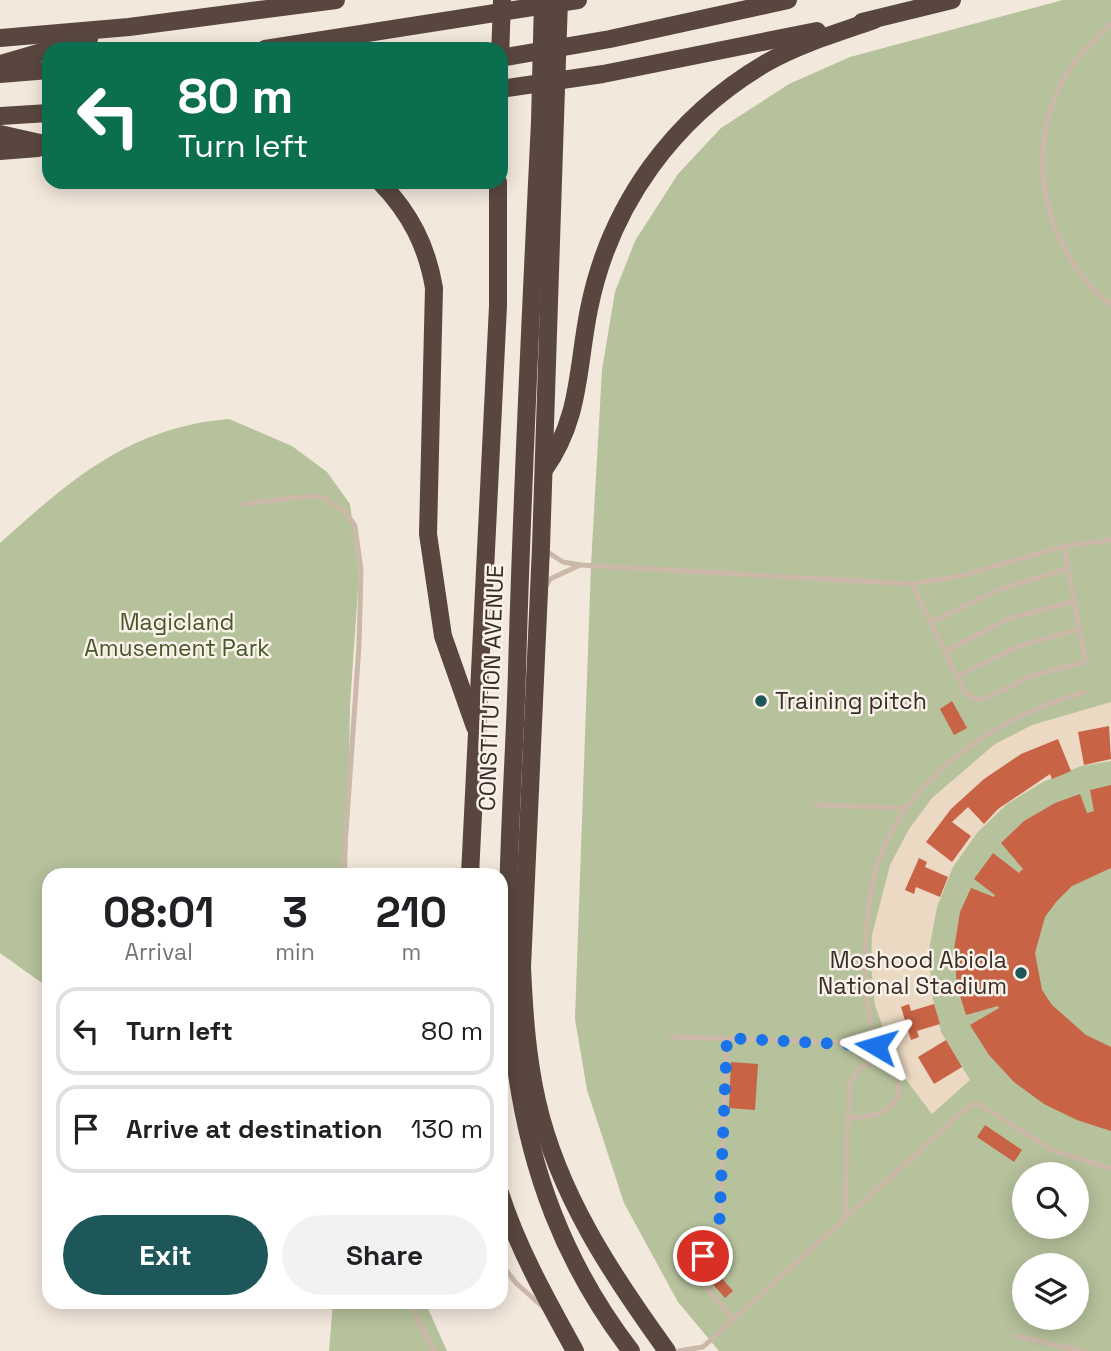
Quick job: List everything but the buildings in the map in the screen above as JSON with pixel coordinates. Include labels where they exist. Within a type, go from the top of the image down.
[{"type":"highway","points":[[258,12],[290,0]]},
{"type":"highway","points":[[0,38],[129,27],[336,0]]},
{"type":"highway","points":[[501,42],[502,0]]},
{"type":"highway","name":"CONSTITUTION AVENUE","points":[[508,898],[522,486],[538,153],[547,120],[543,0]]},
{"type":"highway","points":[[559,0],[547,120],[551,181],[543,478],[523,991],[537,1101],[559,1169],[592,1294]]},
{"type":"highway","points":[[310,42],[578,0]]},
{"type":"highway","points":[[508,58],[610,39],[789,0]]},
{"type":"highway","points":[[508,88],[603,74],[874,20],[952,0]]},
{"type":"highway","points":[[543,478],[577,397],[588,313],[599,270],[618,219],[643,174],[685,124],[712,99],[739,80],[800,46],[874,20]]},
{"type":"highway","points":[[78,42],[129,27]]},
{"type":"highway","points":[[0,64],[42,52]]},
{"type":"highway","points":[[0,74],[42,71]]},
{"type":"highway","points":[[0,116],[42,113]]},
{"type":"highway","points":[[0,134],[42,144]]},
{"type":"highway","points":[[0,151],[42,147]]},
{"type":"highway","points":[[538,153],[551,181]]},
{"type":"highway","points":[[387,189],[401,203],[429,257],[434,288],[428,534],[443,636],[478,734]]},
{"type":"highway","name":"CONSTITUTION AVENUE","points":[[470,868],[498,306],[498,189]]},
{"type":"highway","name":"CONSTITUTION AVENUE","points":[[508,998],[511,1047],[521,1111],[537,1175],[592,1294],[631,1351]]},
{"type":"highway","points":[[559,1169],[601,1256],[667,1351]]},
{"type":"highway","points":[[508,1219],[575,1351]]},
{"type":"lane","points":[[1111,24],[1082,50],[1059,87],[1045,130],[1043,167],[1057,238],[1076,270],[1111,305]]},
{"type":"lane","points":[[244,504],[311,496],[324,498],[346,513],[355,526],[361,570],[359,646],[343,868]]},
{"type":"lane","points":[[541,542],[563,562],[580,565],[912,583],[965,575],[1064,546],[1111,540]]},
{"type":"lane","points":[[912,583],[965,693],[975,699],[984,699],[1031,676],[1084,662],[1086,656],[1064,546]]},
{"type":"lane","points":[[537,601],[550,579],[580,565]]},
{"type":"lane","points":[[932,622],[998,590],[1068,568]]},
{"type":"lane","points":[[946,651],[1008,619],[1075,601]]},
{"type":"lane","points":[[958,676],[1018,646],[1081,629]]},
{"type":"lane","points":[[875,1061],[876,1046],[867,1010],[870,900],[880,857],[906,808],[944,767],[991,731],[1045,704],[1084,692]]},
{"type":"lane","points":[[816,805],[906,808]]},
{"type":"lane","points":[[672,1037],[876,1046]]},
{"type":"lane","points":[[727,1038],[719,1233],[715,1245],[697,1266],[697,1277],[733,1319]]},
{"type":"lane","points":[[845,1218],[848,1117],[852,1075],[867,1063],[875,1061],[884,1064],[898,1080],[898,1097],[882,1112],[872,1117],[848,1117]]},
{"type":"lane","points":[[678,1351],[703,1349],[971,1104],[979,1104],[1054,1151],[1111,1168]]},
{"type":"lane","points":[[508,1272],[516,1283],[558,1320]]},
{"type":"lane","points":[[413,1309],[434,1351]]},
{"type":"lane","points":[[1016,1336],[1083,1351]]},
{"type":"green space","points":[[1063,0],[1111,0],[1111,1351],[719,1351],[678,1302],[624,1203],[587,1090],[575,1019],[591,565],[602,370],[615,292],[635,241],[678,174],[721,128],[789,84],[850,57]]},
{"type":"green space","name":"Magicland Amusement Park","points":[[229,419],[292,446],[327,472],[350,504],[359,574],[350,705],[347,868],[42,868],[42,983],[0,953],[0,543],[51,498],[104,460],[161,433],[194,424]]},
{"type":"green space","points":[[332,1309],[428,1309],[447,1351],[329,1351]]},
{"type":"shaded area","points":[[1111,702],[1111,761],[1081,766],[1043,782],[1007,804],[977,833],[953,867],[937,907],[929,950],[932,995],[941,1032],[970,1080],[932,1114],[898,1069],[875,1005],[871,966],[872,935],[890,865],[909,829],[932,798],[995,744],[1032,725]]},
{"type":"place","name":"Training pitch","points":[[761,701]]},
{"type":"place","name":"Moshood Abiola National Stadium","points":[[1021,973]]},
{"type":"route","points":[[703,1256],[715,1245],[719,1233],[727,1038],[876,1046]]}]
